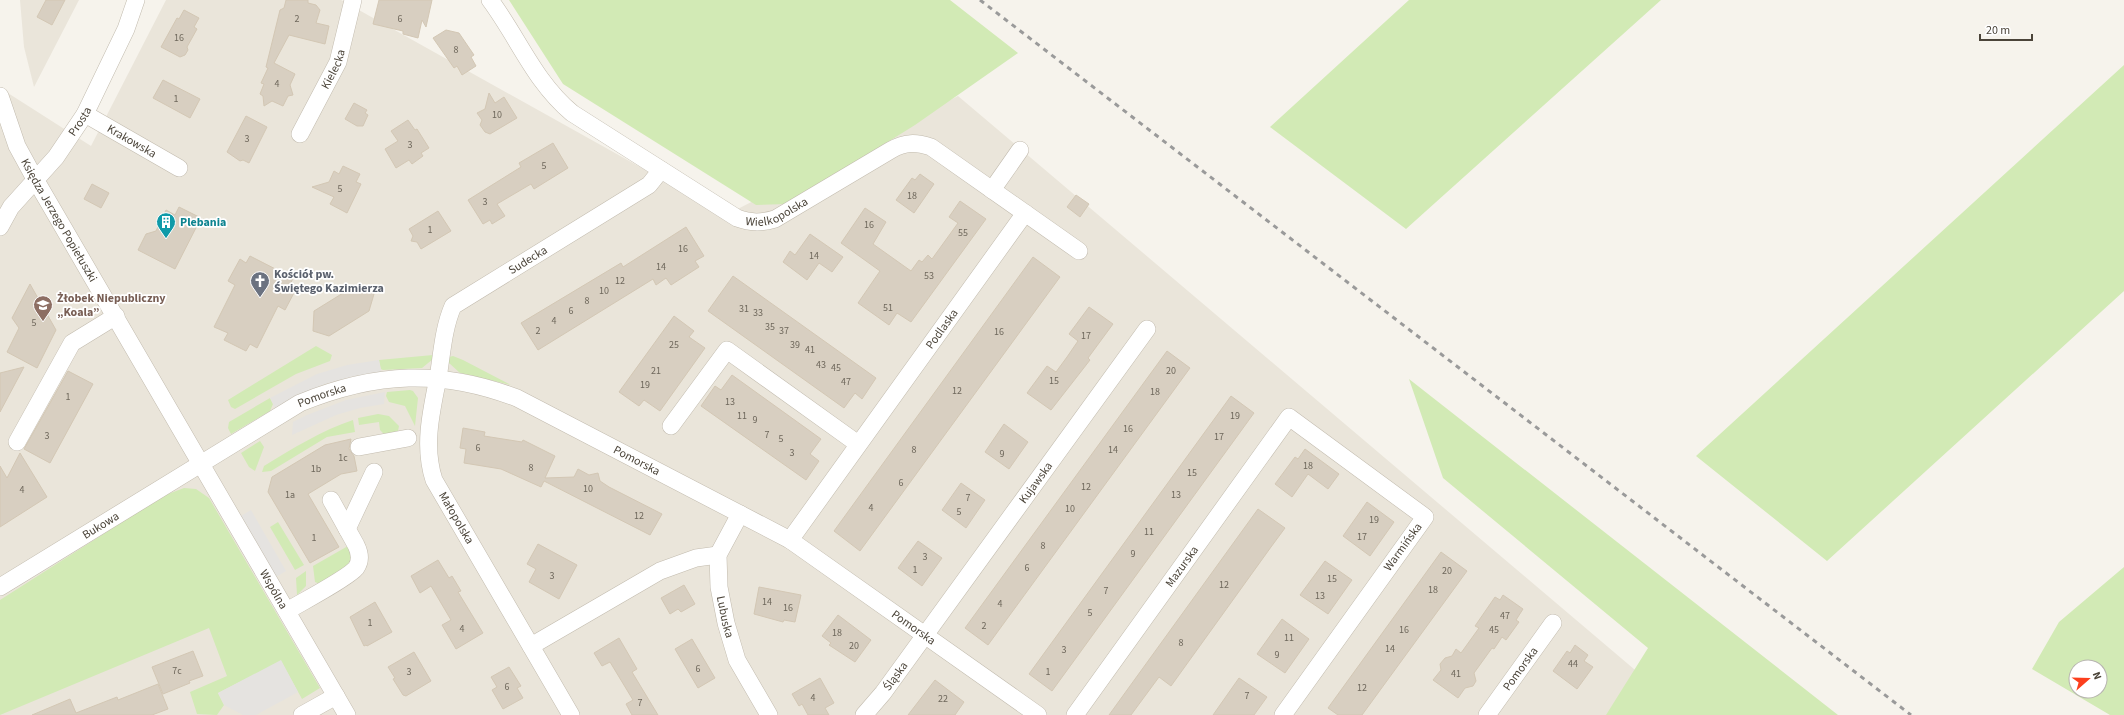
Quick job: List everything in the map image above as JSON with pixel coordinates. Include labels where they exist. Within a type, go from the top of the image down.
[{"type":"street","name":"Prosta","points":[[0,227],[11,207],[56,157],[84,114],[126,29],[136,0]]},
{"type":"street","name":"Kielecka","points":[[300,134],[338,62],[352,0]]},
{"type":"street","name":"Wielkopolska","points":[[490,0],[546,88],[560,103],[572,113],[737,218],[761,223],[775,219],[891,150],[911,143],[931,147],[1079,251]]},
{"type":"street","name":"Księdza Jerzego Popiełuszki","points":[[0,96],[17,146],[200,463]]},
{"type":"street","name":"Krakowska","points":[[84,114],[179,168]]},
{"type":"street","points":[[992,190],[1020,150]]},
{"type":"street","name":"Sudecka","points":[[438,378],[446,322],[453,306],[649,185],[661,170]]},
{"type":"street","name":"Podlaska","points":[[790,540],[1025,213]]},
{"type":"street","points":[[17,442],[72,343],[116,316]]},
{"type":"street","name":"Kujawska","points":[[925,635],[1148,329]]},
{"type":"street","points":[[671,426],[727,350],[858,444]]},
{"type":"street","name":"Pomorska","points":[[200,463],[276,416],[300,403],[326,392],[376,380],[414,377],[459,380],[492,388],[517,398],[790,540],[1038,715]]},
{"type":"street","name":"Małopolska","points":[[438,378],[432,398],[428,452],[434,480],[571,715]]},
{"type":"street","name":"Mazurska","points":[[1075,715],[1289,417]]},
{"type":"street","name":"Warmińska","points":[[1283,715],[1425,517],[1289,417]]},
{"type":"street","points":[[359,447],[408,438]]},
{"type":"street","name":"Bukowa","points":[[0,587],[200,463]]},
{"type":"street","name":"Wspólna","points":[[200,463],[347,715]]},
{"type":"street","points":[[347,529],[374,472]]},
{"type":"street","points":[[286,611],[352,572],[356,568],[359,561],[359,552],[331,500]]},
{"type":"street","points":[[531,646],[660,571],[696,558],[718,555],[740,514]]},
{"type":"street","name":"Lubuska","points":[[718,555],[720,587],[726,623],[737,660],[769,715]]},
{"type":"street","name":"Pomorska","points":[[1487,715],[1553,623]]},
{"type":"street","name":"Śląska","points":[[864,715],[882,694],[925,635]]},
{"type":"street","points":[[302,715],[336,696]]},
{"type":"shaded area","points":[[20,0],[79,0],[34,87],[24,47]]},
{"type":"shaded area","points":[[166,0],[341,0],[726,215],[958,96],[1661,692],[1646,715],[0,715],[0,88],[91,146]]},
{"type":"shaded area","points":[[379,360],[381,372],[354,376],[325,384],[305,392],[275,408],[270,398],[317,374],[347,365]]},
{"type":"shaded area","points":[[385,392],[384,404],[360,408],[336,415],[292,435],[293,422],[307,415],[346,400]]},
{"type":"shaded area","points":[[251,510],[286,571],[276,577],[241,516]]},
{"type":"shaded area","points":[[281,660],[298,692],[256,715],[243,715],[224,705],[218,693]]},
{"type":"green space","points":[[509,0],[950,0],[1018,53],[915,125],[788,204],[756,205],[563,84]]},
{"type":"green space","points":[[1409,0],[1661,0],[1406,229],[1270,127]]},
{"type":"green space","points":[[2124,65],[2124,291],[1827,561],[1696,456]]},
{"type":"green space","points":[[316,346],[332,355],[330,361],[296,374],[235,409],[231,407],[228,400]]},
{"type":"green space","points":[[433,355],[433,359],[422,368],[383,370],[381,369],[379,360]]},
{"type":"green space","points":[[453,356],[511,385],[460,373],[449,363],[449,357]]},
{"type":"green space","points":[[1409,379],[1838,715],[1606,715],[1648,648],[1443,478]]},
{"type":"green space","points":[[413,391],[418,398],[415,426],[405,406],[389,402],[386,396],[387,392]]},
{"type":"green space","points":[[270,398],[273,404],[270,411],[231,434],[228,428],[229,422]]},
{"type":"green space","points":[[378,414],[389,416],[399,426],[398,431],[385,435],[380,430],[379,422],[359,425],[358,418]]},
{"type":"green space","points":[[353,420],[355,432],[327,437],[271,471],[262,472],[264,466],[296,447],[319,434]]},
{"type":"green space","points":[[260,441],[264,447],[255,471],[249,467],[241,453]]},
{"type":"green space","points":[[184,488],[196,489],[209,498],[320,688],[302,699],[281,661],[218,693],[224,705],[217,715],[197,714],[190,692],[227,676],[209,628],[0,715],[0,600],[163,496]]},
{"type":"green space","points":[[278,522],[304,565],[295,570],[270,527]]},
{"type":"green space","points":[[348,546],[352,551],[351,564],[320,584],[315,582],[313,566]]},
{"type":"green space","points":[[2124,567],[2124,715],[2110,715],[2083,699],[2108,699],[2108,659],[2068,659],[2068,690],[2032,669],[2059,622]]},
{"type":"green space","points":[[306,571],[306,586],[297,595],[296,578]]},
{"type":"building","points":[[46,0],[65,0],[52,25],[37,17]]},
{"type":"building","points":[[286,0],[308,0],[308,3],[316,5],[320,10],[316,23],[329,26],[325,44],[289,35],[274,63],[295,74],[290,85],[293,95],[288,96],[283,106],[272,101],[264,106],[263,96],[260,94],[264,84],[261,83],[268,68],[266,67],[280,10],[284,8]]},
{"type":"building","points":[[379,0],[432,0],[426,27],[422,20],[418,38],[403,34],[403,31],[373,24]]},
{"type":"building","points":[[184,10],[199,18],[194,27],[197,29],[187,47],[188,50],[185,55],[180,57],[161,47],[177,18],[179,19]]},
{"type":"building","points":[[446,30],[459,33],[474,55],[471,57],[476,66],[462,75],[457,66],[454,68],[433,38]]},
{"type":"building","points":[[163,80],[200,99],[190,118],[153,98]]},
{"type":"building","points":[[489,93],[495,103],[504,97],[517,118],[490,134],[485,132],[480,125],[482,120],[477,113],[485,109]]},
{"type":"building","points":[[354,103],[367,110],[365,113],[368,115],[363,126],[357,126],[345,119]]},
{"type":"building","points":[[246,116],[267,127],[249,163],[243,160],[240,161],[227,152]]},
{"type":"building","points":[[408,120],[415,130],[417,129],[429,148],[421,153],[423,156],[412,164],[409,160],[396,168],[385,149],[398,141],[391,131]]},
{"type":"building","points":[[553,143],[568,168],[534,189],[531,184],[497,204],[505,216],[492,224],[490,220],[483,224],[468,200],[521,167],[519,163]]},
{"type":"building","points":[[343,166],[360,174],[356,182],[361,184],[347,213],[330,204],[334,197],[312,187],[329,182],[334,171],[339,174]]},
{"type":"building","points":[[920,174],[934,184],[914,213],[896,200],[912,178],[915,180]]},
{"type":"building","points":[[92,184],[109,193],[101,208],[84,199]]},
{"type":"building","points":[[1076,195],[1089,204],[1080,217],[1067,207]]},
{"type":"building","points":[[960,201],[986,219],[911,322],[897,313],[889,325],[858,303],[880,271],[841,243],[865,208],[886,222],[873,244],[911,271],[919,260],[922,262],[928,255],[932,259],[958,223],[949,217]]},
{"type":"building","name":"Plebania","points":[[179,207],[201,218],[175,269],[138,250],[146,234],[156,231],[166,210],[175,215]]},
{"type":"building","points":[[438,211],[451,231],[421,249],[417,242],[411,241],[413,236],[409,229]]},
{"type":"building","points":[[686,227],[704,256],[695,261],[699,267],[671,285],[666,278],[656,285],[653,279],[538,350],[521,323],[621,263],[623,267]]},
{"type":"building","points":[[810,234],[843,257],[832,272],[819,263],[807,280],[783,262],[790,251],[795,255]]},
{"type":"building","name":"Kościół pw. Świętego Kazimierza","points":[[250,256],[293,278],[290,285],[296,289],[285,310],[278,306],[257,348],[250,344],[246,351],[224,340],[228,333],[214,327],[235,285],[228,281],[240,259],[246,263]]},
{"type":"building","points":[[1033,257],[1060,277],[860,551],[834,531]]},
{"type":"building","points":[[733,276],[876,378],[862,399],[855,393],[844,408],[708,311]]},
{"type":"building","points":[[30,284],[56,330],[37,368],[7,352],[19,328],[12,318]]},
{"type":"building","points":[[356,285],[374,294],[369,311],[329,336],[313,331],[314,311]]},
{"type":"building","points":[[1089,307],[1113,324],[1088,358],[1090,360],[1051,410],[1027,393],[1047,366],[1056,372],[1067,357],[1078,341],[1069,334]]},
{"type":"building","points":[[674,316],[694,331],[689,337],[705,348],[660,411],[644,400],[639,406],[619,392]]},
{"type":"building","points":[[1167,351],[1190,368],[988,645],[965,628]]},
{"type":"building","points":[[24,367],[0,412],[0,373]]},
{"type":"building","points":[[68,371],[93,384],[50,463],[24,449]]},
{"type":"building","points":[[732,375],[821,439],[810,454],[819,461],[806,480],[701,406],[715,386],[721,390]]},
{"type":"building","points":[[1231,396],[1254,413],[1052,691],[1029,674]]},
{"type":"building","points":[[1004,424],[1028,442],[1009,469],[985,452]]},
{"type":"building","points":[[463,428],[485,432],[484,436],[522,442],[523,440],[555,456],[545,478],[574,477],[578,469],[589,475],[598,473],[600,481],[609,487],[662,514],[650,535],[544,481],[541,487],[501,469],[464,463],[466,449],[460,448]]},
{"type":"building","points":[[351,439],[349,449],[354,456],[357,471],[341,474],[308,494],[339,547],[310,563],[268,492],[272,477],[325,445]]},
{"type":"building","points":[[1305,449],[1339,474],[1328,489],[1308,474],[1292,497],[1275,484],[1295,457],[1298,459]]},
{"type":"building","points":[[20,453],[47,497],[0,527],[0,466],[7,478]]},
{"type":"building","points":[[961,483],[985,500],[966,528],[942,510]]},
{"type":"building","points":[[1367,502],[1394,522],[1370,556],[1343,536]]},
{"type":"building","points":[[1258,509],[1285,528],[1171,686],[1159,677],[1131,715],[1109,715]]},
{"type":"building","points":[[918,541],[942,558],[922,586],[898,568]]},
{"type":"building","points":[[538,544],[577,565],[559,599],[529,582],[536,569],[527,564]]},
{"type":"building","points":[[1441,552],[1467,571],[1362,715],[1338,715],[1328,708]]},
{"type":"building","points":[[438,560],[449,578],[452,576],[461,591],[458,592],[483,633],[456,649],[442,625],[451,620],[431,586],[420,593],[411,576]]},
{"type":"building","points":[[1325,561],[1352,580],[1328,614],[1300,595]]},
{"type":"building","points":[[684,585],[695,604],[681,612],[678,609],[670,614],[661,598]]},
{"type":"building","points":[[759,587],[801,595],[795,622],[784,620],[783,622],[754,614]]},
{"type":"building","points":[[1503,595],[1523,609],[1516,620],[1519,622],[1506,640],[1502,637],[1494,649],[1492,648],[1474,673],[1476,681],[1473,686],[1465,688],[1458,698],[1433,680],[1441,670],[1440,664],[1445,658],[1452,656],[1456,649],[1461,653],[1479,628],[1475,626],[1495,597],[1500,600]]},
{"type":"building","points":[[375,602],[392,632],[367,646],[364,646],[350,617]]},
{"type":"building","points":[[838,615],[871,640],[855,662],[829,645],[831,643],[822,636]]},
{"type":"building","points":[[1282,619],[1309,639],[1285,673],[1257,654]]},
{"type":"building","points":[[619,638],[637,669],[632,672],[658,715],[632,715],[626,704],[633,700],[610,662],[602,666],[594,653]]},
{"type":"building","points":[[692,639],[715,678],[698,688],[675,649]]},
{"type":"building","points":[[1575,645],[1588,655],[1584,661],[1593,667],[1577,689],[1553,671],[1567,651],[1570,653]]},
{"type":"building","points":[[193,651],[203,676],[163,694],[152,667]]},
{"type":"building","points":[[414,652],[431,681],[406,696],[403,695],[393,679],[395,678],[388,667]]},
{"type":"building","points":[[509,667],[521,686],[517,688],[523,698],[503,709],[492,690],[497,687],[491,677]]},
{"type":"building","points":[[820,678],[834,703],[825,708],[829,715],[808,715],[802,704],[799,706],[792,694]]},
{"type":"building","points":[[1239,678],[1267,697],[1254,715],[1213,715]]},
{"type":"building","points":[[935,680],[964,702],[955,715],[908,715]]},
{"type":"building","points":[[158,684],[168,709],[152,715],[32,715],[70,699],[76,713],[117,697],[118,700]]},
{"type":"railway","points":[[980,0],[1911,715]]},
{"type":"place","name":"Plebania","points":[[166,239]]},
{"type":"place","name":"Kościół pw. Świętego Kazimierza","points":[[260,298]]},
{"type":"place","name":"Żłobek Niepubliczny „Koala”","points":[[43,322]]}]
